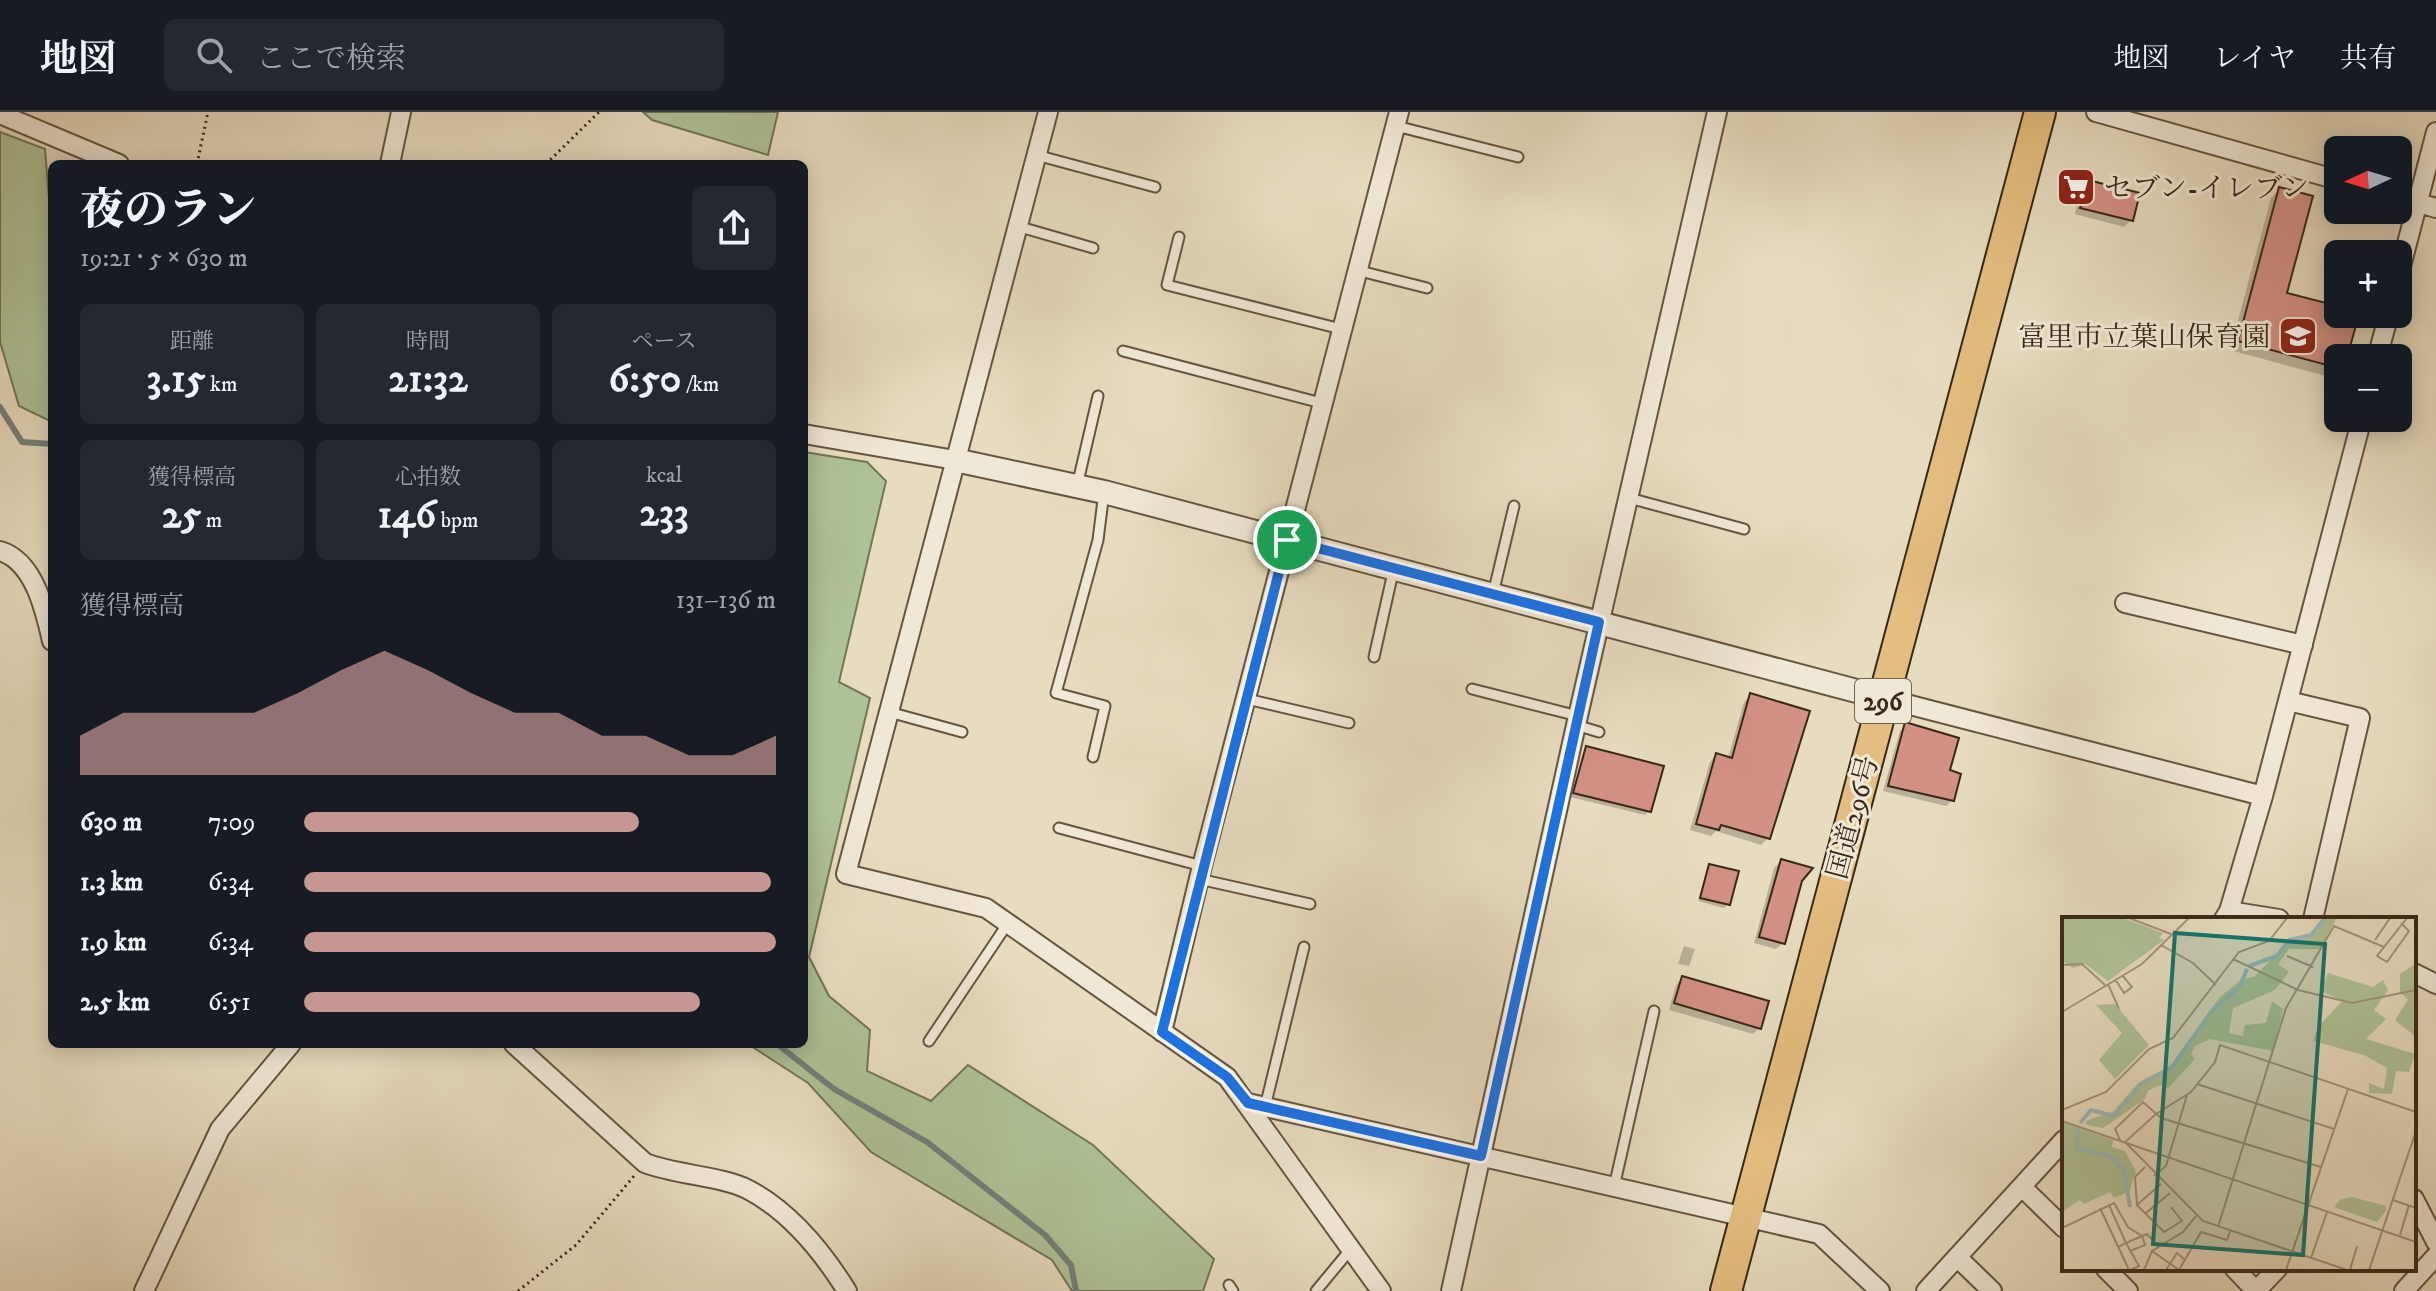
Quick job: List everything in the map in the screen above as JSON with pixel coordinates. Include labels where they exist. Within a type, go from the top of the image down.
[{"type":"highway","name":"国道296号","points":[[1726,1291],[2040,112]]},
{"type":"street","points":[[391,160],[401,112]]},
{"type":"street","points":[[1048,112],[846,874],[986,908],[1227,1077],[1257,1105],[1350,1250],[1381,1291]]},
{"type":"street","points":[[1451,1291],[1599,622],[1717,112]]},
{"type":"street","points":[[2096,112],[2324,176]]},
{"type":"street","points":[[0,114],[109,160]]},
{"type":"street","points":[[1162,1032],[1200,872],[1345,330],[1398,119]]},
{"type":"street","points":[[2412,243],[2427,205],[2436,132]]},
{"type":"street","points":[[2253,917],[2227,915],[2263,796],[2358,432]]},
{"type":"street","points":[[808,435],[955,460],[1104,492],[2263,796]]},
{"type":"street","points":[[0,551],[12,554],[40,593],[48,625]]},
{"type":"street","points":[[2125,603],[2303,645]]},
{"type":"street","points":[[2288,701],[2360,718],[2313,917]]},
{"type":"street","points":[[2416,974],[2436,984]]},
{"type":"street","points":[[144,1291],[220,1129],[288,1048]]},
{"type":"street","points":[[518,1048],[645,1163],[670,1173],[746,1188],[818,1246],[847,1291]]},
{"type":"street","points":[[1257,1105],[1819,1234],[1880,1291]]},
{"type":"street","points":[[1926,1291],[2062,1142]]},
{"type":"street","points":[[2022,1187],[2062,1226]]},
{"type":"street","points":[[2416,1203],[2436,1242]]},
{"type":"street","points":[[2404,1291],[2436,1256]]},
{"type":"street","points":[[1957,1257],[1992,1291]]},
{"type":"street","points":[[2108,1271],[2128,1291]]},
{"type":"street","points":[[2237,1271],[2256,1291],[2275,1271]]},
{"type":"lane","points":[[1398,119],[1518,157]]},
{"type":"lane","points":[[1036,155],[1155,187]]},
{"type":"lane","points":[[1017,226],[1093,248]]},
{"type":"lane","points":[[1179,237],[1167,285],[1345,330]]},
{"type":"lane","points":[[1360,271],[1427,288]]},
{"type":"lane","points":[[1123,351],[1325,404]]},
{"type":"lane","points":[[1077,487],[1098,396]]},
{"type":"lane","points":[[1093,757],[1105,706],[1056,693],[1098,540],[1104,492]]},
{"type":"lane","points":[[1629,498],[1744,529]]},
{"type":"lane","points":[[1493,594],[1514,506]]},
{"type":"lane","points":[[1374,657],[1394,568]]},
{"type":"lane","points":[[1472,689],[1577,720],[1599,732]]},
{"type":"lane","points":[[1247,699],[1349,723]]},
{"type":"lane","points":[[889,712],[962,732]]},
{"type":"lane","points":[[1059,828],[1310,904]]},
{"type":"lane","points":[[929,1041],[1008,923]]},
{"type":"lane","points":[[1257,1105],[1304,947]]},
{"type":"lane","points":[[1614,1187],[1654,1011]]},
{"type":"lane","points":[[1316,1291],[1350,1250]]},
{"type":"path","points":[[198,160],[208,112]]},
{"type":"path","points":[[550,160],[599,112]]},
{"type":"path","points":[[518,1291],[576,1245],[645,1163]]},
{"type":"green space","points":[[643,112],[778,112],[768,155],[652,120]]},
{"type":"green space","points":[[0,132],[45,149],[48,187],[48,420],[19,406],[0,342]]},
{"type":"green space","points":[[808,453],[867,462],[886,481],[839,682],[870,698],[809,957],[829,996],[870,1030],[867,1071],[931,1101],[968,1065],[1093,1145],[1214,1259],[1203,1291],[1072,1291],[1052,1260],[871,1152],[808,1083],[754,1048],[808,1048]]},
{"type":"building","points":[[2088,180],[2140,193],[2133,221],[2080,208]]},
{"type":"building","name":"富里市立葉山保育園","points":[[2279,187],[2313,196],[2287,293],[2324,302],[2324,328],[2355,328],[2351,344],[2324,344],[2324,364],[2238,341]]},
{"type":"building","points":[[1750,693],[1810,711],[1770,839],[1721,825],[1719,830],[1696,824],[1716,753],[1732,758]]},
{"type":"building","points":[[1905,722],[1959,738],[1950,770],[1961,774],[1954,801],[1888,786]]},
{"type":"building","points":[[1586,746],[1664,766],[1651,812],[1573,793]]},
{"type":"building","points":[[1781,859],[1813,868],[1802,881],[1785,944],[1759,937]]},
{"type":"building","points":[[1709,864],[1739,871],[1730,905],[1700,898]]},
{"type":"building","points":[[1682,976],[1769,1001],[1761,1029],[1674,1003]]},
{"type":"waterway","points":[[0,407],[22,442],[48,444]]},
{"type":"waterway","points":[[782,1048],[834,1089],[927,1142],[1045,1235],[1071,1265],[1076,1291]]},
{"type":"place","name":"セブン-イレブン","points":[[2076,187]]},
{"type":"place","name":"富里市立葉山保育園","points":[[2298,336]]},
{"type":"route","points":[[1287,540],[1599,622],[1481,1156],[1248,1103],[1227,1077],[1162,1032],[1287,540]]}]
